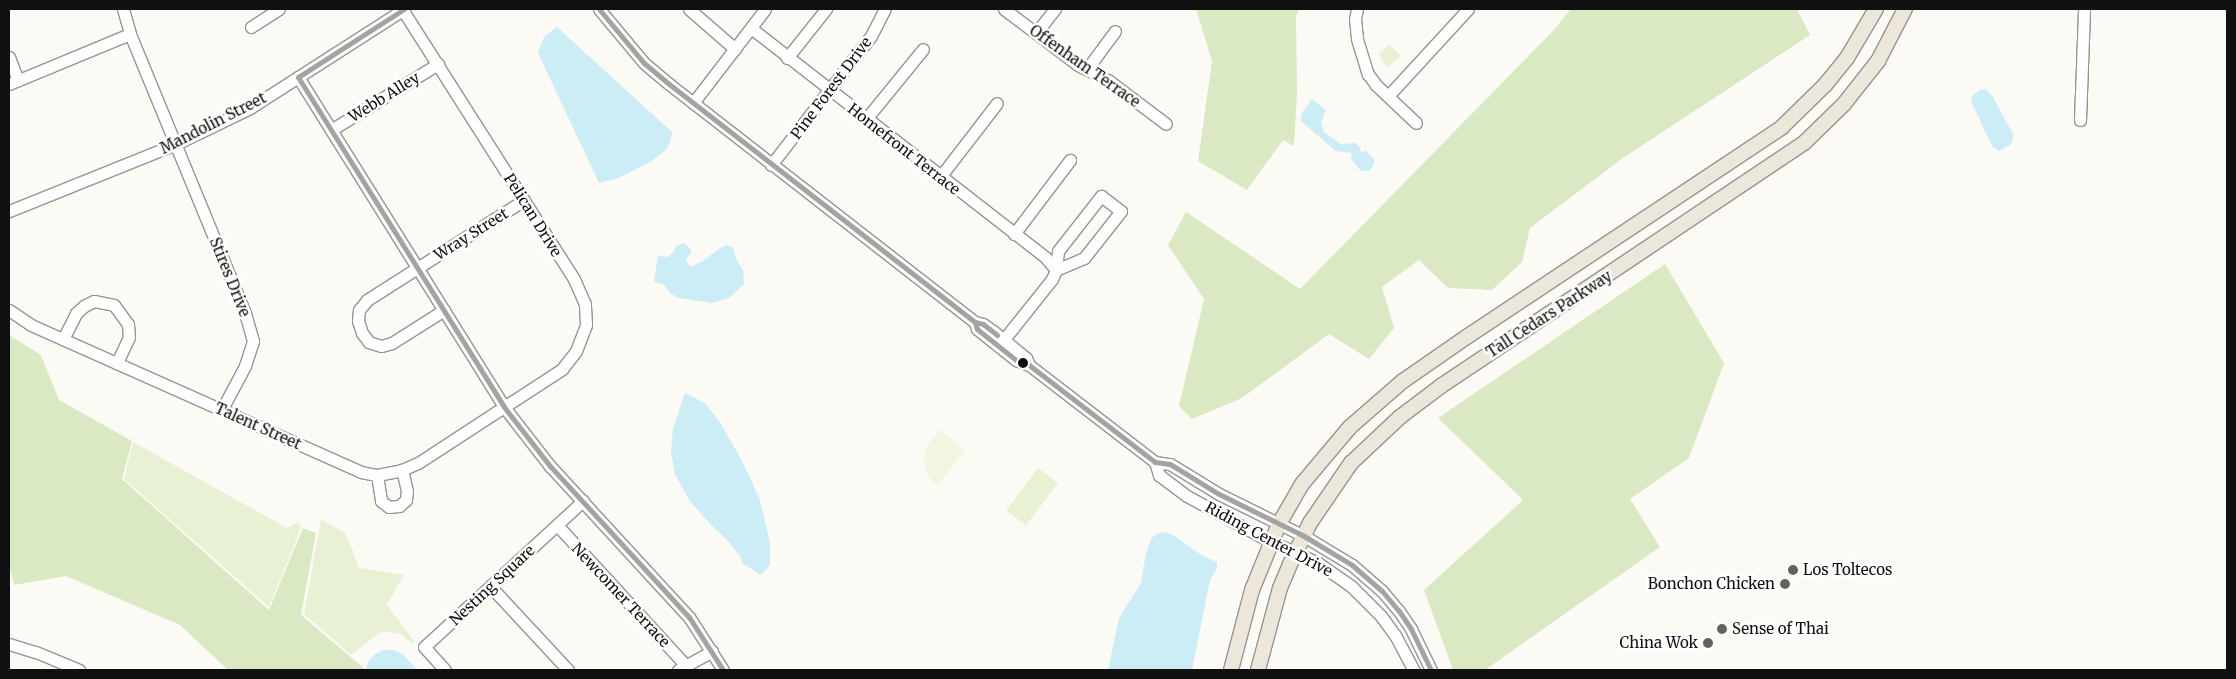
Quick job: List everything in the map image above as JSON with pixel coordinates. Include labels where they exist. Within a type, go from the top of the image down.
[{"type":"main road","name":"Tall Cedars Parkway","points":[[1231,670],[1252,590],[1279,524],[1317,464],[1350,427],[1403,381],[1782,127],[1826,85],[1847,58],[1876,9]]},
{"type":"main road","name":"Tall Cedars Parkway","points":[[1258,670],[1280,588],[1296,552],[1313,519],[1351,464],[1400,418],[1461,372],[1758,177],[1804,143],[1838,110],[1875,65],[1905,9]]},
{"type":"street","name":"Stires Drive","points":[[123,9],[130,34],[245,313],[253,341],[245,366],[222,409]]},
{"type":"street","points":[[251,27],[279,9]]},
{"type":"street","name":"Pelican Drive","points":[[403,9],[574,279],[585,304],[586,326],[576,351],[562,369],[504,406]]},
{"type":"street","name":"Mandolin Street","points":[[9,211],[176,144],[250,108],[403,9]]},
{"type":"street","name":"Riding Center Drive","points":[[599,9],[644,63],[692,103],[975,322],[983,324],[1003,342],[1026,358],[1029,365]]},
{"type":"street","points":[[689,9],[735,49]]},
{"type":"street","points":[[692,103],[765,9]]},
{"type":"street","points":[[787,58],[826,9]]},
{"type":"street","name":"Pine Forest Drive","points":[[771,165],[871,36],[885,9]]},
{"type":"street","name":"Offenham Terrace","points":[[1004,9],[1078,65],[1109,81],[1166,124]]},
{"type":"street","points":[[1036,33],[1055,9]]},
{"type":"street","points":[[1357,9],[1355,27],[1364,64],[1371,80],[1416,123]]},
{"type":"street","points":[[1388,96],[1468,9]]},
{"type":"street","points":[[2080,120],[2084,9]]},
{"type":"street","name":"Homefront Terrace","points":[[751,28],[829,91],[1046,258],[1056,270]]},
{"type":"street","points":[[1087,69],[1115,30]]},
{"type":"street","points":[[9,57],[13,82],[130,34]]},
{"type":"street","points":[[866,119],[923,49]]},
{"type":"street","name":"Webb Alley","points":[[331,130],[438,64]]},
{"type":"street","points":[[298,77],[504,406],[537,450],[689,617],[723,670]]},
{"type":"street","points":[[940,177],[997,103]]},
{"type":"street","points":[[1014,234],[1070,160]]},
{"type":"street","points":[[1003,342],[1052,279],[1056,270],[1058,251],[1101,196],[1121,211],[1084,258],[1056,270]]},
{"type":"street","name":"Wray Street","points":[[444,310],[392,343],[381,346],[369,342],[362,333],[358,322],[359,310],[367,300],[524,200]]},
{"type":"street","points":[[63,339],[76,313],[84,306],[94,301],[114,305],[128,324],[130,337],[117,363]]},
{"type":"street","name":"Talent Street","points":[[9,310],[31,325],[361,472],[377,475],[402,470],[418,463],[504,406]]},
{"type":"street","name":"Riding Center Drive","points":[[975,322],[977,329],[1016,360],[1029,365],[1155,462],[1170,464],[1219,494],[1304,536],[1352,565],[1382,591],[1411,629],[1431,670]]},
{"type":"street","name":"Riding Center Drive","points":[[1155,462],[1159,475],[1168,483],[1215,511],[1336,574],[1366,600],[1394,634],[1414,670]]},
{"type":"street","points":[[377,475],[381,501],[389,507],[399,506],[406,500],[407,491],[402,470]]},
{"type":"street","name":"Nesting Square","points":[[445,670],[424,647],[583,501]]},
{"type":"street","name":"Newcomer Terrace","points":[[557,525],[682,668]]},
{"type":"street","points":[[490,586],[568,670]]},
{"type":"street","points":[[9,644],[30,650],[79,670]]},
{"type":"street","points":[[682,668],[712,651]]},
{"type":"green space","points":[[1196,9],[1299,9],[1296,17],[1297,92],[1294,146],[1283,140],[1247,190],[1198,161],[1212,61]]},
{"type":"green space","points":[[1571,9],[1797,9],[1810,35],[1623,158],[1530,228],[1522,262],[1492,290],[1448,288],[1419,260],[1382,287],[1394,328],[1369,359],[1329,334],[1242,398],[1192,419],[1179,406],[1204,299],[1168,245],[1186,212],[1300,289],[1551,33]]},
{"type":"green space","points":[[1389,44],[1401,56],[1388,68],[1379,54]]},
{"type":"green space","points":[[1665,264],[1724,363],[1689,458],[1630,499],[1660,547],[1485,670],[1453,670],[1424,590],[1523,500],[1438,418]]},
{"type":"green space","points":[[9,335],[41,355],[59,400],[132,441],[122,479],[269,610],[303,528],[316,533],[301,615],[366,670],[228,670],[180,625],[66,576],[14,585],[9,565]]},
{"type":"green space","points":[[940,430],[965,450],[937,486],[927,475],[924,455],[927,445]]},
{"type":"green space","points":[[133,442],[287,528],[298,522],[301,528],[269,607],[124,479]]},
{"type":"green space","points":[[1038,468],[1058,483],[1026,525],[1006,510]]},
{"type":"green space","points":[[321,519],[346,534],[359,568],[404,575],[387,605],[415,642],[412,644],[401,634],[382,631],[351,655],[304,614]]},
{"type":"water","points":[[557,27],[673,133],[667,149],[650,162],[619,178],[599,183],[538,53],[544,37]]},
{"type":"water","points":[[1981,89],[1987,90],[1993,97],[2013,134],[2013,140],[2010,145],[1999,151],[1992,146],[1972,103],[1971,97]]},
{"type":"water","points":[[1312,99],[1326,110],[1321,123],[1324,132],[1341,144],[1355,143],[1360,147],[1361,152],[1366,151],[1374,159],[1374,165],[1370,170],[1361,171],[1351,159],[1352,153],[1336,151],[1301,121],[1302,113]]},
{"type":"water","points":[[684,243],[692,251],[686,260],[690,267],[703,261],[720,248],[727,245],[733,248],[736,259],[743,270],[744,284],[729,298],[712,303],[679,298],[671,294],[663,284],[654,282],[658,256],[668,257],[673,253],[676,246]]},
{"type":"water","points":[[685,393],[705,403],[721,424],[742,461],[760,500],[770,543],[770,565],[761,575],[742,563],[741,558],[730,543],[690,501],[675,475],[671,452],[673,428]]},
{"type":"water","points":[[1163,532],[1171,534],[1203,556],[1217,562],[1217,568],[1210,580],[1192,670],[1108,670],[1119,618],[1141,583],[1146,553],[1151,539],[1156,534]]},
{"type":"water","points":[[383,650],[393,650],[403,654],[417,670],[366,670],[368,662],[374,655]]},
{"type":"transit line","points":[[404,9],[298,77],[504,407],[550,466],[689,617],[723,670]]},
{"type":"transit line","points":[[599,9],[644,63],[669,84],[975,322],[983,324],[997,335]]},
{"type":"transit line","points":[[975,322],[977,329],[1016,360],[1029,365],[1155,462],[1170,464],[1219,494],[1304,536],[1352,565],[1382,591],[1399,611],[1411,629],[1431,670]]},
{"type":"place","name":"Los Toltecos","points":[[1793,570]]},
{"type":"place","name":"Bonchon Chicken","points":[[1785,584]]},
{"type":"place","name":"Sense of Thai","points":[[1722,629]]},
{"type":"place","name":"China Wok","points":[[1708,643]]}]
